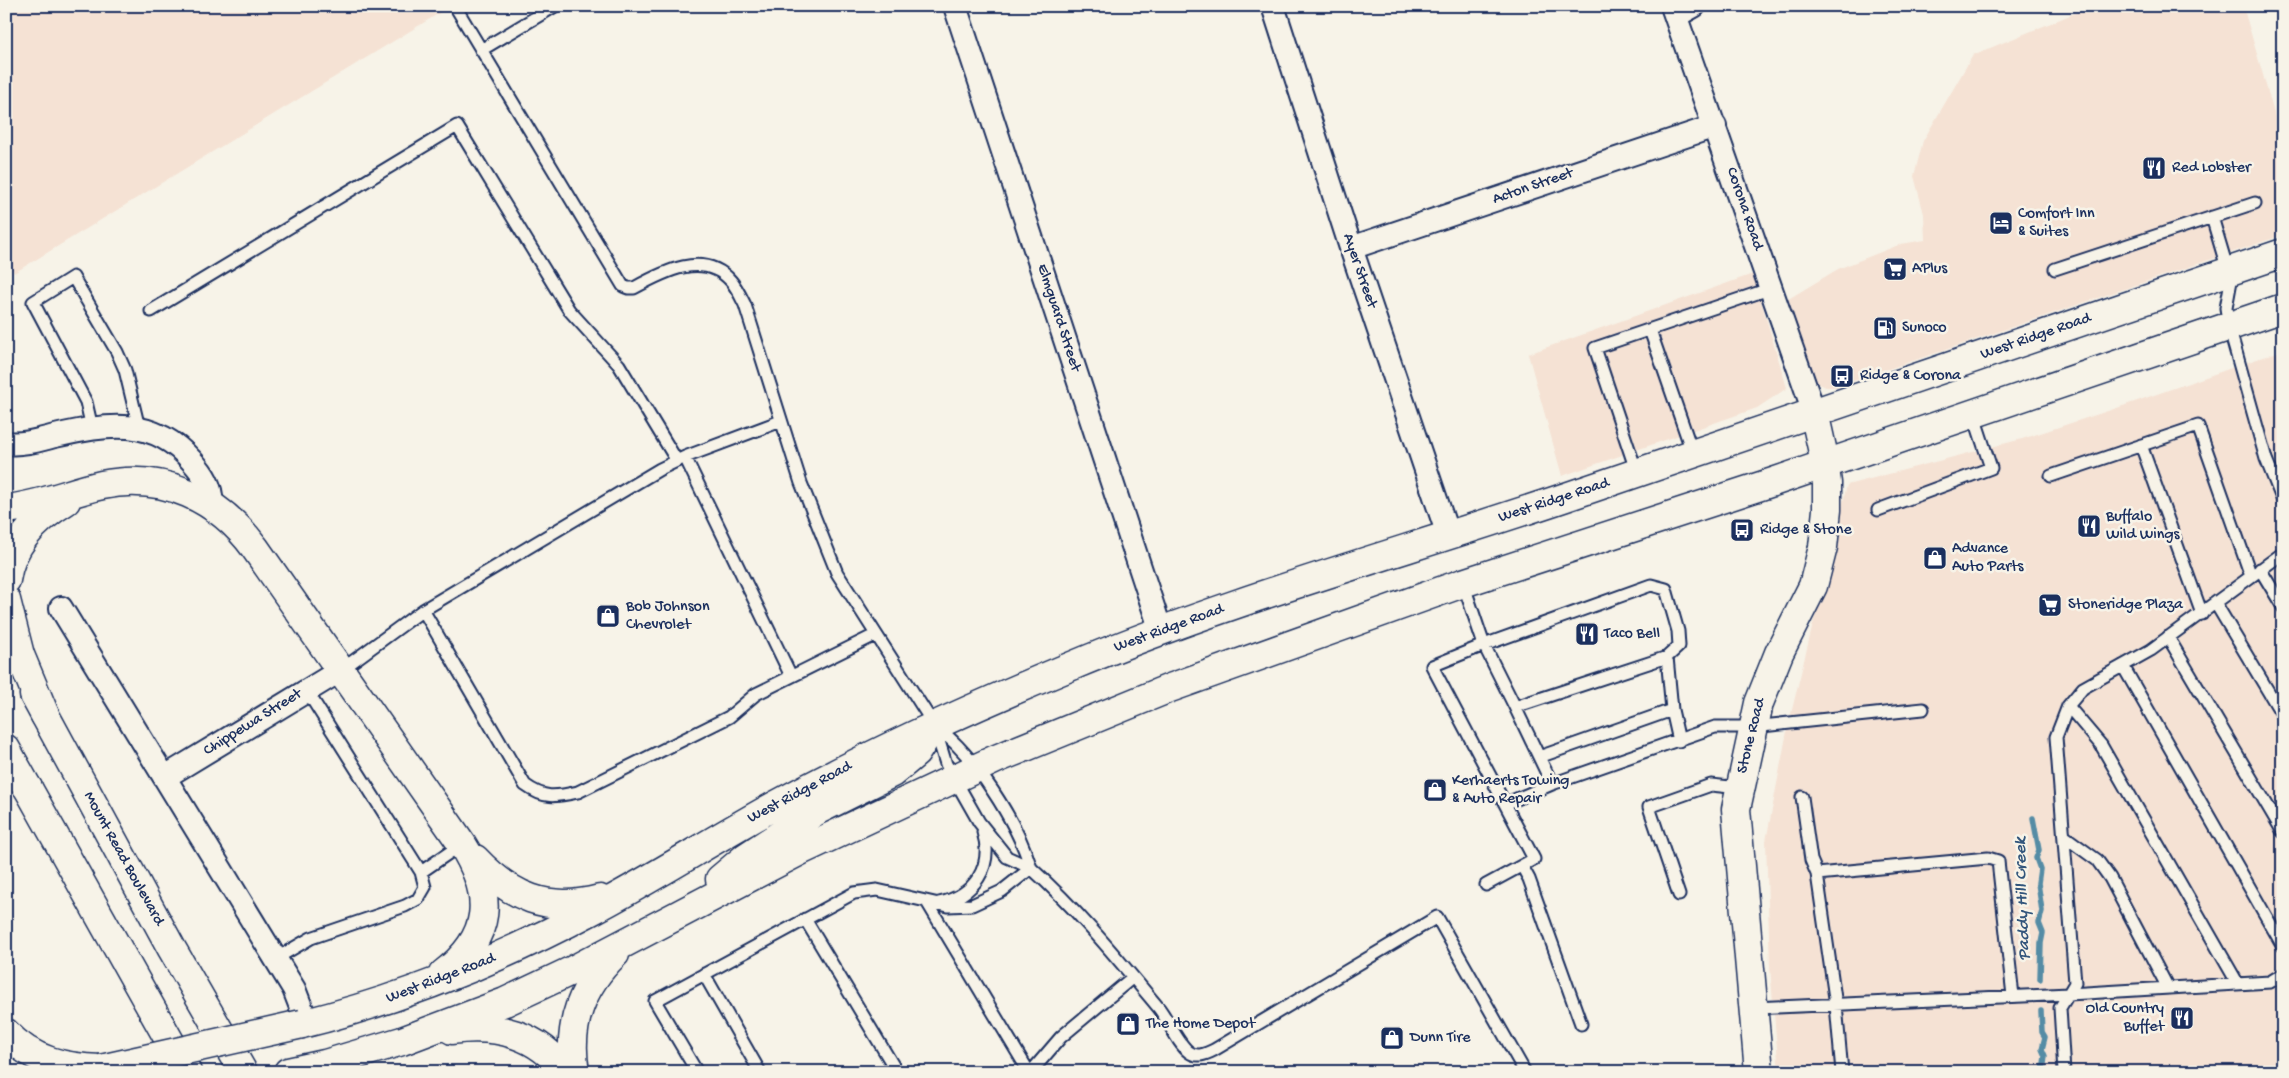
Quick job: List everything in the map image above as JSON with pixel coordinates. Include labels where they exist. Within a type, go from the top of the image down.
[{"type":"main road","name":"West Ridge Road","points":[[6,1033],[24,1048],[44,1060],[77,1068],[95,1070],[304,1024],[410,992],[458,974],[525,944],[630,889],[781,802],[934,725],[1072,666],[1161,631],[1293,585],[1637,473],[2283,253]]},
{"type":"main road","points":[[288,1072],[325,1064],[402,1041],[472,1016],[540,987],[800,851],[1031,744],[1170,688],[1463,583],[1825,464],[2283,308]]},
{"type":"main road","name":"Stone Road","points":[[1759,1072],[1736,809],[1752,728],[1767,679],[1804,606],[1819,565],[1823,547],[1827,510],[1825,464],[1814,412]]},
{"type":"main road","points":[[6,510],[26,507],[94,487],[125,482],[149,483],[184,492],[211,505],[226,515],[248,539],[462,844],[474,864],[483,890],[485,905],[480,933],[469,950],[454,965],[433,981],[410,992]]},
{"type":"main road","points":[[6,580],[17,546],[30,530],[59,506],[94,487]]},
{"type":"main road","points":[[6,600],[22,662],[45,715]]},
{"type":"main road","name":"Mount Read Boulevard","points":[[6,645],[172,949],[243,1072]]},
{"type":"main road","points":[[681,913],[746,857],[818,810],[892,772],[916,753],[934,725]]},
{"type":"main road","points":[[6,749],[187,1072]]},
{"type":"main road","points":[[6,762],[28,788]]},
{"type":"main road","points":[[462,844],[499,882],[516,893],[534,900],[570,904],[596,900],[630,889]]},
{"type":"main road","points":[[575,1072],[572,1033],[582,996],[608,961],[636,937]]},
{"type":"main road","points":[[402,1041],[457,1030],[485,1029],[510,1032],[528,1039],[543,1049],[565,1072]]},
{"type":"street","name":"Elmguard Street","points":[[955,6],[1161,631]]},
{"type":"street","name":"Ayer Street","points":[[1274,6],[1351,248],[1448,535]]},
{"type":"street","name":"Corona Road","points":[[1681,10],[1715,126],[1814,412]]},
{"type":"street","name":"Acton Street","points":[[1351,248],[1715,126]]},
{"type":"street","points":[[6,443],[31,442],[92,428],[112,426],[139,428],[167,439],[187,456],[204,476],[210,488],[211,505]]},
{"type":"street","points":[[62,608],[276,959],[298,998],[304,1024]]},
{"type":"street","name":"Chippewa Street","points":[[165,777],[341,670]]},
{"type":"lane","points":[[455,6],[623,286],[634,288],[679,266],[693,265],[721,272],[731,281],[745,305],[800,483],[827,552],[848,594],[934,725],[958,744],[977,768],[1016,832],[1031,868]]},
{"type":"lane","points":[[481,50],[555,6]]},
{"type":"lane","points":[[151,311],[235,262],[457,126],[569,310],[619,365],[681,459],[791,676]]},
{"type":"lane","points":[[2056,269],[2255,203]]},
{"type":"lane","points":[[2212,217],[2229,271],[2230,291],[2226,308],[2229,326],[2270,469],[2283,501]]},
{"type":"lane","points":[[92,428],[86,402],[33,302],[73,277],[117,352],[125,370],[139,428]]},
{"type":"lane","points":[[1637,473],[1595,348],[1772,288]]},
{"type":"lane","points":[[1650,330],[1693,454]]},
{"type":"lane","points":[[1878,510],[1991,468],[1973,413]]},
{"type":"lane","points":[[341,670],[423,610],[613,496],[681,459],[781,421]]},
{"type":"lane","points":[[2050,476],[2198,426],[2256,573],[2283,607]]},
{"type":"lane","points":[[2141,445],[2202,614]]},
{"type":"lane","points":[[2270,469],[2283,466]]},
{"type":"lane","points":[[2064,1072],[2060,1008],[2075,983],[2056,737],[2068,706],[2083,688],[2123,666],[2168,637],[2216,604],[2283,553]]},
{"type":"lane","points":[[1463,583],[1484,645],[1552,784]]},
{"type":"lane","points":[[1486,885],[1534,859],[1432,666],[1484,645],[1650,585],[1666,589],[1678,630],[1679,646],[1667,657],[1515,707]]},
{"type":"lane","points":[[2216,604],[2283,716]]},
{"type":"lane","points":[[423,610],[525,785],[538,794],[559,797],[578,792],[729,717],[756,694],[875,635]]},
{"type":"lane","points":[[2168,637],[2283,832]]},
{"type":"lane","points":[[1667,657],[1672,710],[1679,741]]},
{"type":"lane","points":[[2123,666],[2283,946]]},
{"type":"lane","points":[[276,959],[311,938],[412,903],[418,899],[425,887],[421,872],[307,690]]},
{"type":"lane","points":[[2068,706],[2102,745],[2238,984]]},
{"type":"lane","points":[[1505,804],[1552,784],[1715,728],[1752,728],[1924,709]]},
{"type":"lane","points":[[1539,757],[1672,710]]},
{"type":"lane","points":[[934,725],[939,748],[953,779],[979,822],[1008,857],[1031,868],[1066,901],[1161,1011],[1189,1052],[1196,1055],[1205,1054],[1437,917],[1525,1072]]},
{"type":"lane","points":[[1679,896],[1649,807],[1710,785],[1740,788]]},
{"type":"lane","points":[[1802,797],[1811,860],[1818,874],[1836,1005],[1842,1072]]},
{"type":"lane","points":[[931,903],[964,894],[978,881],[986,863],[987,854],[987,845],[979,822]]},
{"type":"lane","points":[[2064,836],[2097,860],[2110,878],[2168,988]]},
{"type":"lane","points":[[421,872],[462,844]]},
{"type":"lane","points":[[1818,874],[1988,858],[1998,861],[2013,996]]},
{"type":"lane","points":[[1522,866],[1530,879],[1580,1024]]},
{"type":"lane","points":[[697,1072],[655,1001],[854,893],[866,890],[888,891],[931,903],[959,907],[977,903],[1009,886],[1031,868]]},
{"type":"lane","points":[[931,903],[1030,1072],[1060,1037],[1133,977]]},
{"type":"lane","points":[[805,919],[897,1072]]},
{"type":"lane","points":[[704,974],[760,1072]]},
{"type":"lane","points":[[1753,1008],[2069,994],[2270,982],[2283,974]]},
{"type":"shaded area","points":[[6,6],[451,6],[14,273],[6,259]]},
{"type":"shaded area","points":[[2092,6],[2243,6],[2283,144],[2283,235],[1836,387],[1826,387],[1817,383],[1812,378],[1785,301],[1838,269],[1901,244],[1925,240],[1924,214],[1914,176],[1923,141],[1973,55]]},
{"type":"shaded area","points":[[1753,274],[1787,388],[1757,408],[1562,476],[1528,354]]},
{"type":"shaded area","name":"Stoneridge Plaza","points":[[2283,350],[2283,1072],[1779,1072],[1770,967],[1766,841],[1788,726],[1847,485],[2022,439]]},
{"type":"waterway","name":"Paddy Hill Creek","points":[[2033,818],[2039,850],[2036,858],[2040,869],[2038,883],[2042,911],[2039,923],[2043,933],[2040,979]]},
{"type":"waterway","name":"Paddy Hill Creek","points":[[2041,1011],[2042,1032],[2045,1037],[2042,1049],[2045,1056],[2043,1072]]},
{"type":"place","name":"Red Lobster","points":[[2154,168]]},
{"type":"place","name":"Comfort Inn & Suites","points":[[2001,223]]},
{"type":"place","name":"APlus","points":[[1895,269]]},
{"type":"place","name":"Sunoco","points":[[1885,328]]},
{"type":"place","name":"Ridge & Corona","points":[[1842,376]]},
{"type":"place","name":"Buffalo Wild Wings","points":[[2089,526]]},
{"type":"place","name":"Ridge & Stone","points":[[1742,530]]},
{"type":"place","name":"Advance Auto Parts","points":[[1935,558]]},
{"type":"place","name":"Stoneridge Plaza","points":[[2050,605]]},
{"type":"place","name":"Bob Johnson Chevrolet","points":[[608,616]]},
{"type":"place","name":"Taco Bell","points":[[1587,634]]},
{"type":"place","name":"Kerhaerts Towing & Auto Repair","points":[[1435,790]]},
{"type":"place","name":"Old Country Buffet","points":[[2182,1018]]},
{"type":"place","name":"The Home Depot","points":[[1128,1024]]},
{"type":"place","name":"Dunn Tire","points":[[1392,1038]]}]
